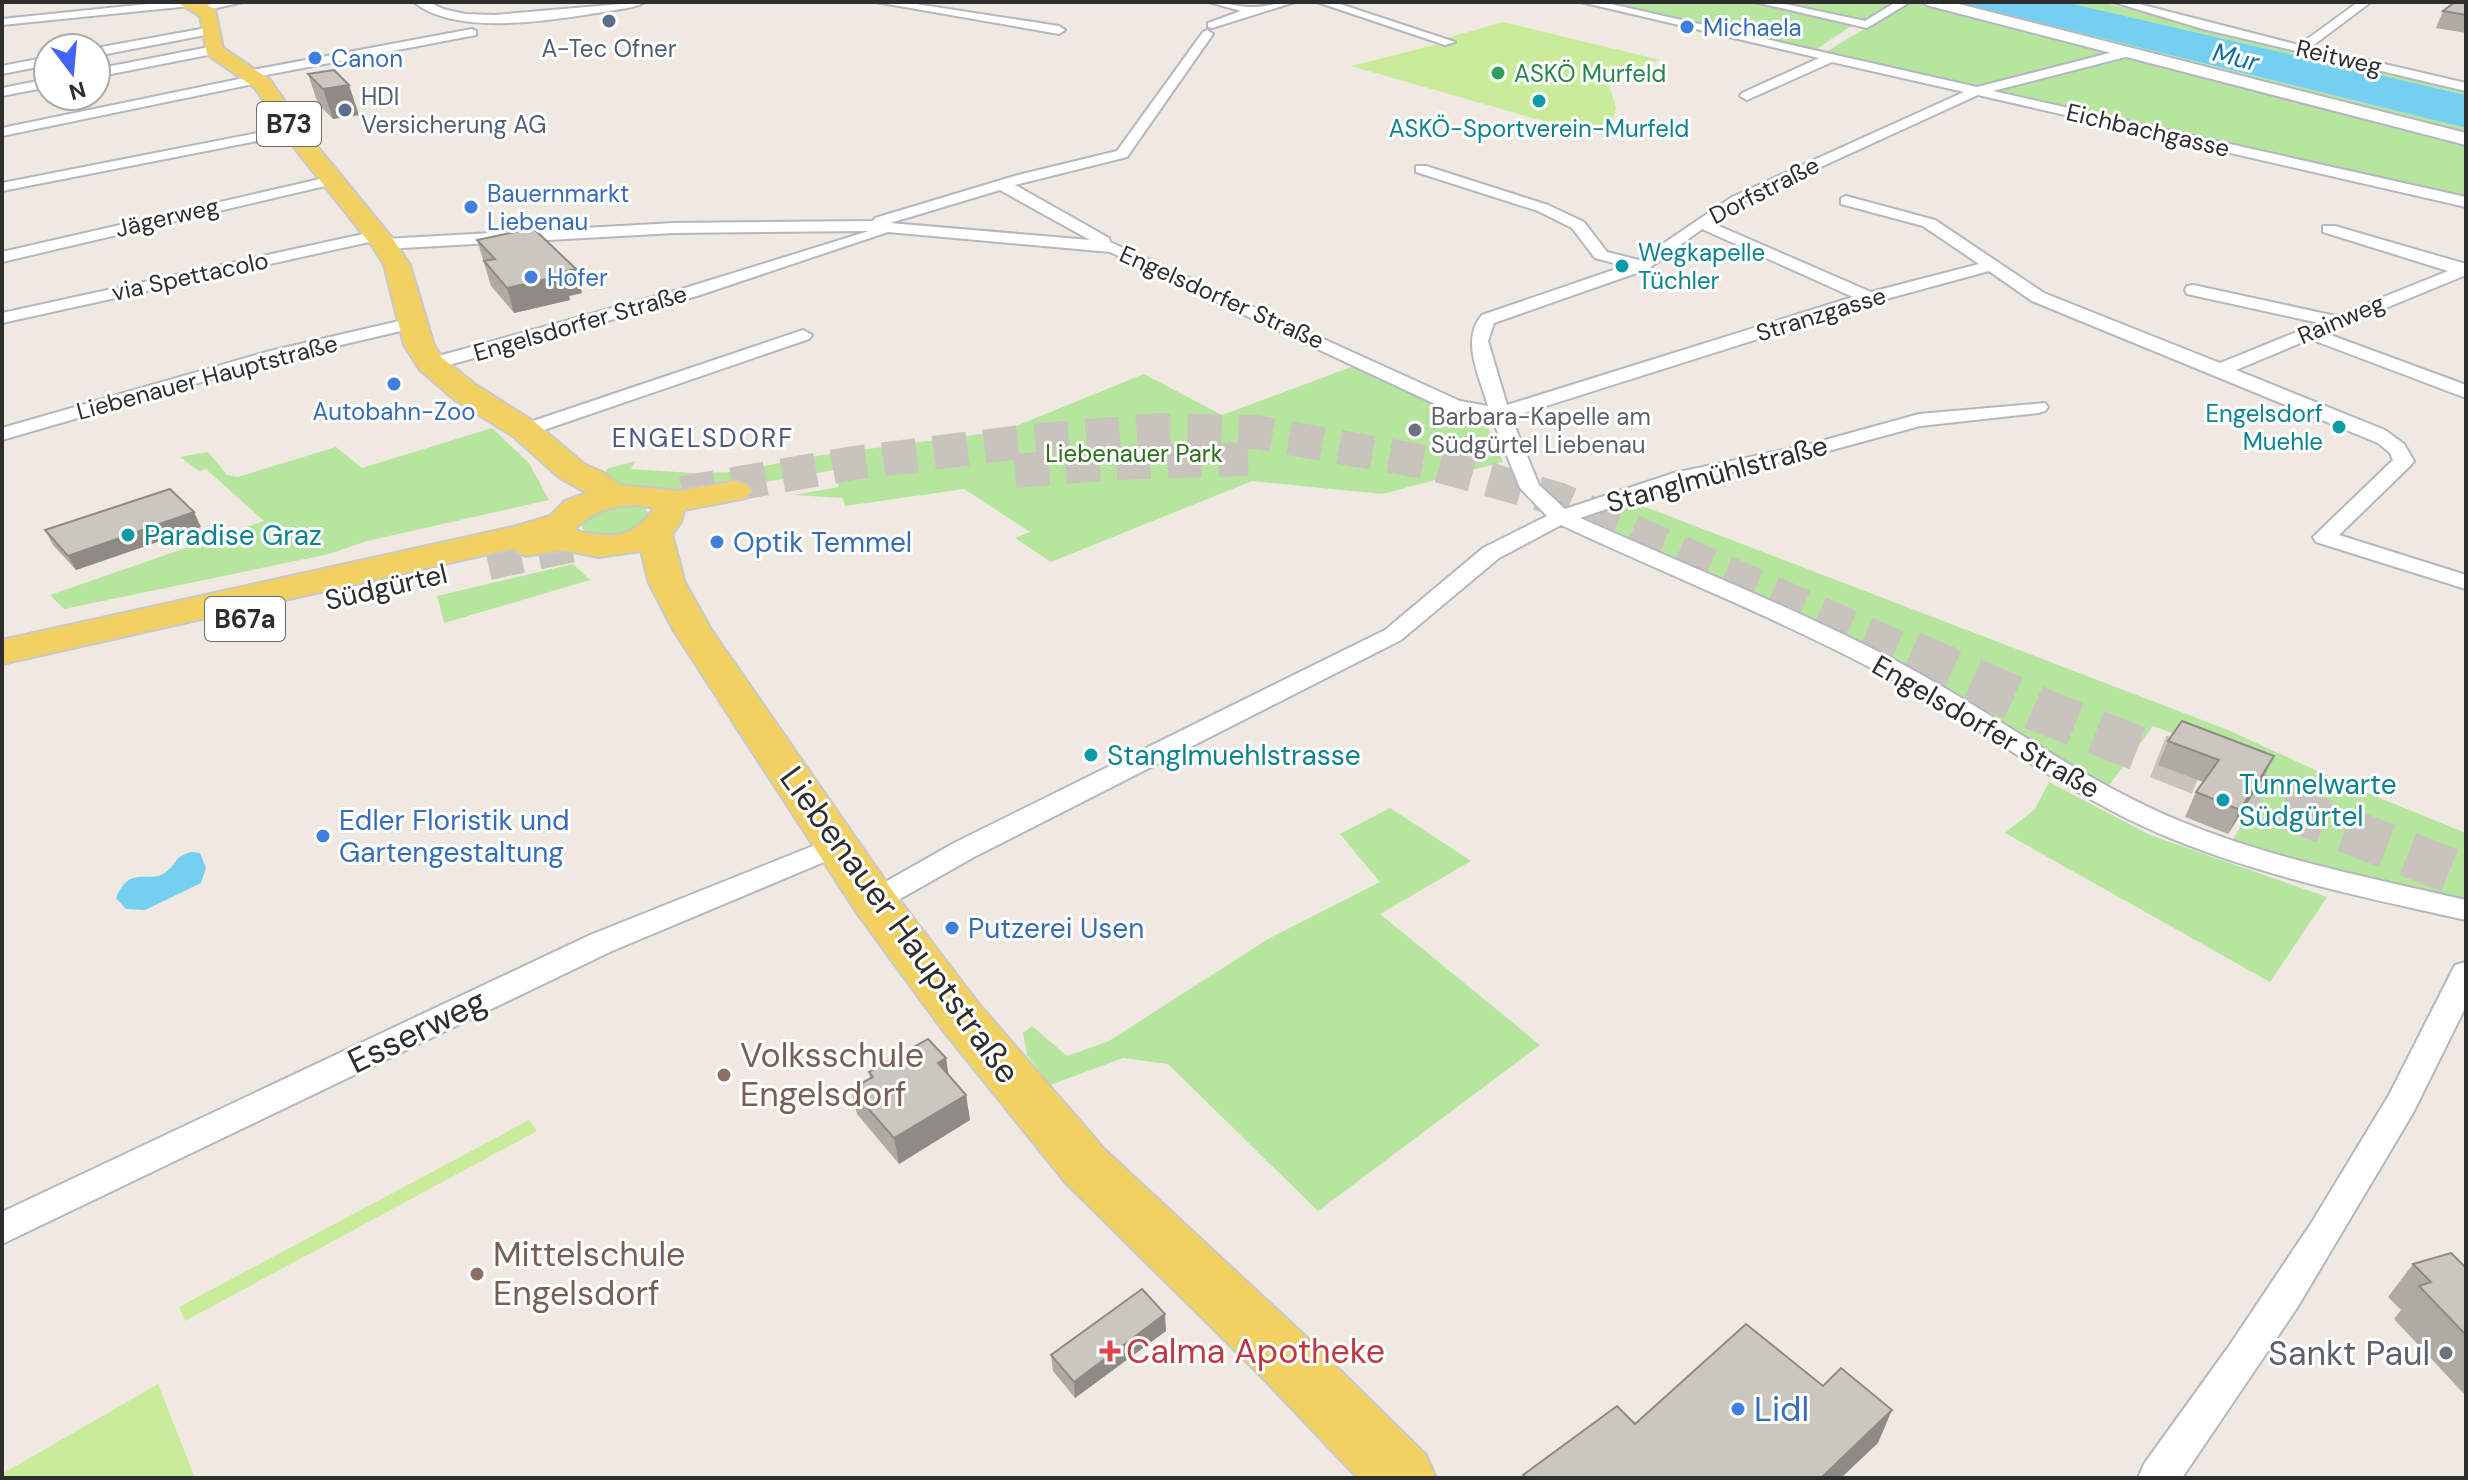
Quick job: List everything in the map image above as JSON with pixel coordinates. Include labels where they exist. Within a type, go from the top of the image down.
[{"type":"main road","points":[[193,4],[210,16],[213,40]]},
{"type":"main road","name":"B73","points":[[213,40],[255,77],[381,240],[397,265],[419,345],[444,361],[465,392],[525,430],[572,471],[590,479],[612,496]]},
{"type":"main road","points":[[572,471],[569,523],[585,546],[611,546],[634,541],[659,518],[735,496]]},
{"type":"main road","name":"B73","points":[[569,523],[612,496],[638,495],[659,518]]},
{"type":"main road","name":"Liebenauer Hauptstraße","points":[[659,518],[667,583],[693,631],[874,901],[960,1016],[1085,1166],[1281,1354],[1403,1478]]},
{"type":"main road","points":[[2,652],[569,523]]},
{"type":"main road","points":[[2,662],[503,549],[569,523]]},
{"type":"main road","name":"Liebenauer Hauptstraße","points":[[611,546],[667,583]]},
{"type":"main road","name":"Südgürtel","points":[[2,643],[485,549],[2,671]]},
{"type":"street","points":[[2,22],[237,2]]},
{"type":"street","points":[[420,2],[441,12],[502,19],[569,15],[639,2]]},
{"type":"street","points":[[882,2],[1059,30]]},
{"type":"street","points":[[1215,2],[1254,11]]},
{"type":"street","points":[[865,225],[1005,186],[1023,178],[1122,154],[1209,30],[1254,11],[1289,2]]},
{"type":"street","points":[[1323,2],[1449,42]]},
{"type":"street","name":"Eichbachgasse","points":[[1587,2],[2466,202]]},
{"type":"street","points":[[1761,2],[1867,25]]},
{"type":"street","points":[[1747,96],[1823,56],[1842,38],[1904,2]]},
{"type":"street","points":[[1932,2],[2466,139]]},
{"type":"street","name":"Reitweg","points":[[2119,2],[2207,27],[2466,87]]},
{"type":"street","points":[[2302,48],[2365,2]]},
{"type":"street","points":[[14,34],[125,10]]},
{"type":"street","points":[[2,132],[472,33]]},
{"type":"street","points":[[112,50],[213,40]]},
{"type":"street","points":[[112,68],[213,40]]},
{"type":"street","name":"Dorfstraße","points":[[1530,488],[1500,414],[1479,341],[1484,323],[1496,315],[1642,266],[1737,200],[1976,91],[2129,52]]},
{"type":"street","points":[[2,70],[32,64]]},
{"type":"street","points":[[2,92],[32,86]]},
{"type":"street","points":[[2,187],[293,130]]},
{"type":"street","points":[[1421,169],[1543,208],[1578,225],[1601,255],[1642,266]]},
{"type":"street","name":"Jägerweg","points":[[2,257],[333,180]]},
{"type":"street","points":[[1005,186],[1113,247]]},
{"type":"street","points":[[1846,201],[1929,223],[2038,297],[2364,428],[2400,450],[2404,461],[2324,537],[2466,582]]},
{"type":"street","points":[[1700,223],[1869,298]]},
{"type":"street","name":"Engelsdorfer Straße","points":[[381,240],[689,228],[865,225],[1113,247],[1455,406],[1500,414]]},
{"type":"street","name":"Engelsdorfer Straße","points":[[444,361],[691,292],[867,237],[881,232],[883,227]]},
{"type":"street","name":"Rainweg","points":[[2329,229],[2460,275]]},
{"type":"street","name":"via Spettacolo","points":[[2,318],[381,240]]},
{"type":"street","name":"Stranzgasse","points":[[1500,414],[1869,298],[1990,266]]},
{"type":"street","name":"Rainweg","points":[[2220,370],[2335,321],[2460,275]]},
{"type":"street","points":[[2193,290],[2335,321]]},
{"type":"street","name":"Liebenauer Hauptstraße","points":[[2,434],[276,355],[412,323]]},
{"type":"street","points":[[2309,333],[2466,392]]},
{"type":"street","points":[[525,430],[803,335]]},
{"type":"street","name":"Stanglmühlstraße","points":[[874,901],[964,850],[1393,635],[1491,553],[1561,517],[1681,477],[1810,450],[1919,420],[2038,407]]},
{"type":"street","name":"Engelsdorfer Straße","points":[[1530,488],[1561,517],[1882,664],[1963,708],[2050,767],[2130,810],[2223,849],[2262,861],[2466,910]]},
{"type":"street","name":"Esserweg","points":[[2,1229],[601,943],[838,845]]},
{"type":"street","points":[[2158,1478],[2229,1379],[2335,1215],[2439,1033],[2466,973]]},
{"type":"green space","points":[[1597,2],[1755,2],[1853,25],[1815,50]]},
{"type":"green space","points":[[1767,2],[1899,2],[1869,22]]},
{"type":"green space","points":[[1909,2],[1922,2],[2116,53],[1977,87],[1826,52]]},
{"type":"green space","points":[[1937,2],[1957,2],[2466,128],[2466,138],[2123,45]]},
{"type":"green space","points":[[2065,2],[2100,2],[2466,89],[2466,95]]},
{"type":"green space","name":"ASKÖ Murfeld","points":[[1503,22],[1660,60],[1602,79],[1608,81],[1616,108],[1612,122],[1578,131],[1351,66],[1442,43],[1440,40]]},
{"type":"green space","points":[[2122,57],[2142,58],[2466,142],[2466,200],[1995,93],[1994,89]]},
{"type":"green space","name":"Liebenauer Park","points":[[1354,366],[1443,409],[1485,421],[1503,462],[1382,494],[1252,481],[1051,562],[1015,538],[1030,532],[964,489],[845,506],[843,498],[794,495],[839,487],[834,470],[694,495],[617,486],[602,480],[607,469],[635,461],[631,469],[735,472],[815,456],[1004,431],[1144,374],[1222,415]]},
{"type":"green space","points":[[492,428],[529,463],[549,500],[367,541],[329,554],[64,609],[50,595],[264,521],[206,469],[199,471],[180,457],[208,452],[227,475],[238,477],[336,447],[362,468]]},
{"type":"green space","points":[[1627,500],[2228,730],[2350,786],[2466,833],[2466,899],[2331,870],[2231,842],[2272,777],[2229,760],[2231,755],[2153,726],[2107,788],[1915,673],[1590,521],[1580,511]]},
{"type":"green space","points":[[637,504],[650,515],[630,533],[600,536],[582,528],[582,523],[599,508]]},
{"type":"green space","points":[[573,564],[590,580],[444,623],[437,596]]},
{"type":"green space","points":[[2049,782],[2150,835],[2327,897],[2270,982],[2005,833],[2035,809]]},
{"type":"green space","points":[[1390,808],[1471,861],[1380,914],[1540,1045],[1318,1211],[1168,1064],[1123,1058],[1050,1085],[1027,1055],[1023,1033],[1032,1026],[1067,1056],[1109,1041],[1268,939],[1380,882],[1340,834]]},
{"type":"green space","points":[[529,1120],[537,1131],[185,1321],[179,1307]]},
{"type":"green space","points":[[158,1384],[195,1478],[2,1478],[2,1474]]},
{"type":"water","name":"Mur","points":[[1956,2],[2065,2],[2466,95],[2466,128]]},
{"type":"water","points":[[200,853],[206,868],[201,883],[145,910],[126,909],[116,898],[127,881],[160,875],[181,856]]},
{"type":"building","points":[[2455,2],[2466,2],[2466,15],[2443,11]]},
{"type":"building","points":[[334,70],[349,85],[323,89],[308,74]]},
{"type":"building","points":[[533,228],[576,269],[561,272],[564,275],[507,288],[484,261],[495,259],[477,240]]},
{"type":"building","points":[[170,489],[194,512],[68,556],[45,530]]},
{"type":"building","points":[[2182,721],[2274,756],[2240,810],[2196,792],[2219,760],[2168,741]]},
{"type":"building","points":[[928,1039],[946,1058],[938,1063],[966,1095],[894,1138],[851,1089],[873,1077],[869,1072]]},
{"type":"building","points":[[2451,1253],[2466,1268],[2466,1335],[2419,1286],[2431,1282],[2413,1264]]},
{"type":"building","points":[[1142,1289],[1165,1314],[1074,1382],[1051,1355]]},
{"type":"building","name":"Lidl","points":[[1746,1324],[1823,1386],[1841,1368],[1892,1410],[1821,1478],[1526,1478],[1523,1475],[1617,1406],[1635,1424]]},
{"type":"tunnel","points":[[682,493],[854,463],[1028,441],[1160,430],[1255,432],[1430,463],[1558,499],[1915,655]]},
{"type":"tunnel","points":[[1015,471],[1113,463],[1248,459]]},
{"type":"tunnel","points":[[488,563],[579,544]]},
{"type":"tunnel","points":[[1911,653],[2045,712],[2466,877]]},
{"type":"place","name":"A-Tec Ofner","points":[[609,21]]},
{"type":"place","name":"Michaela","points":[[1687,27]]},
{"type":"place","name":"Canon","points":[[315,58]]},
{"type":"place","name":"ASKÖ Murfeld","points":[[1498,73]]},
{"type":"place","name":"ASKÖ-Sportverein-Murfeld","points":[[1539,101]]},
{"type":"place","name":"HDI Versicherung AG","points":[[345,110]]},
{"type":"place","name":"Bauernmarkt Liebenau","points":[[471,207]]},
{"type":"place","name":"Wegkapelle Tüchler","points":[[1622,266]]},
{"type":"place","name":"Hofer","points":[[531,277]]},
{"type":"place","name":"Autobahn-Zoo","points":[[394,384]]},
{"type":"place","name":"Engelsdorf Muehle","points":[[2339,427]]},
{"type":"place","name":"Barbara-Kapelle am Südgürtel Liebenau","points":[[1415,430]]},
{"type":"place","name":"Paradise Graz","points":[[128,535]]},
{"type":"place","name":"Optik Temmel","points":[[717,542]]},
{"type":"place","name":"Stanglmuehlstrasse","points":[[1091,755]]},
{"type":"place","name":"Tunnelwarte Südgürtel","points":[[2223,800]]},
{"type":"place","name":"Edler Floristik und Gartengestaltung","points":[[323,836]]},
{"type":"place","name":"Putzerei Usen","points":[[952,928]]},
{"type":"place","name":"Volksschule Engelsdorf","points":[[724,1075]]},
{"type":"place","name":"Mittelschule Engelsdorf","points":[[477,1274]]},
{"type":"place","name":"Calma Apotheke","points":[[1110,1351]]},
{"type":"place","name":"Sankt Paul","points":[[2446,1353]]},
{"type":"place","name":"Lidl","points":[[1738,1409]]},
{"type":"district","name":"ENGELSDORF","points":[[703,438]]}]
